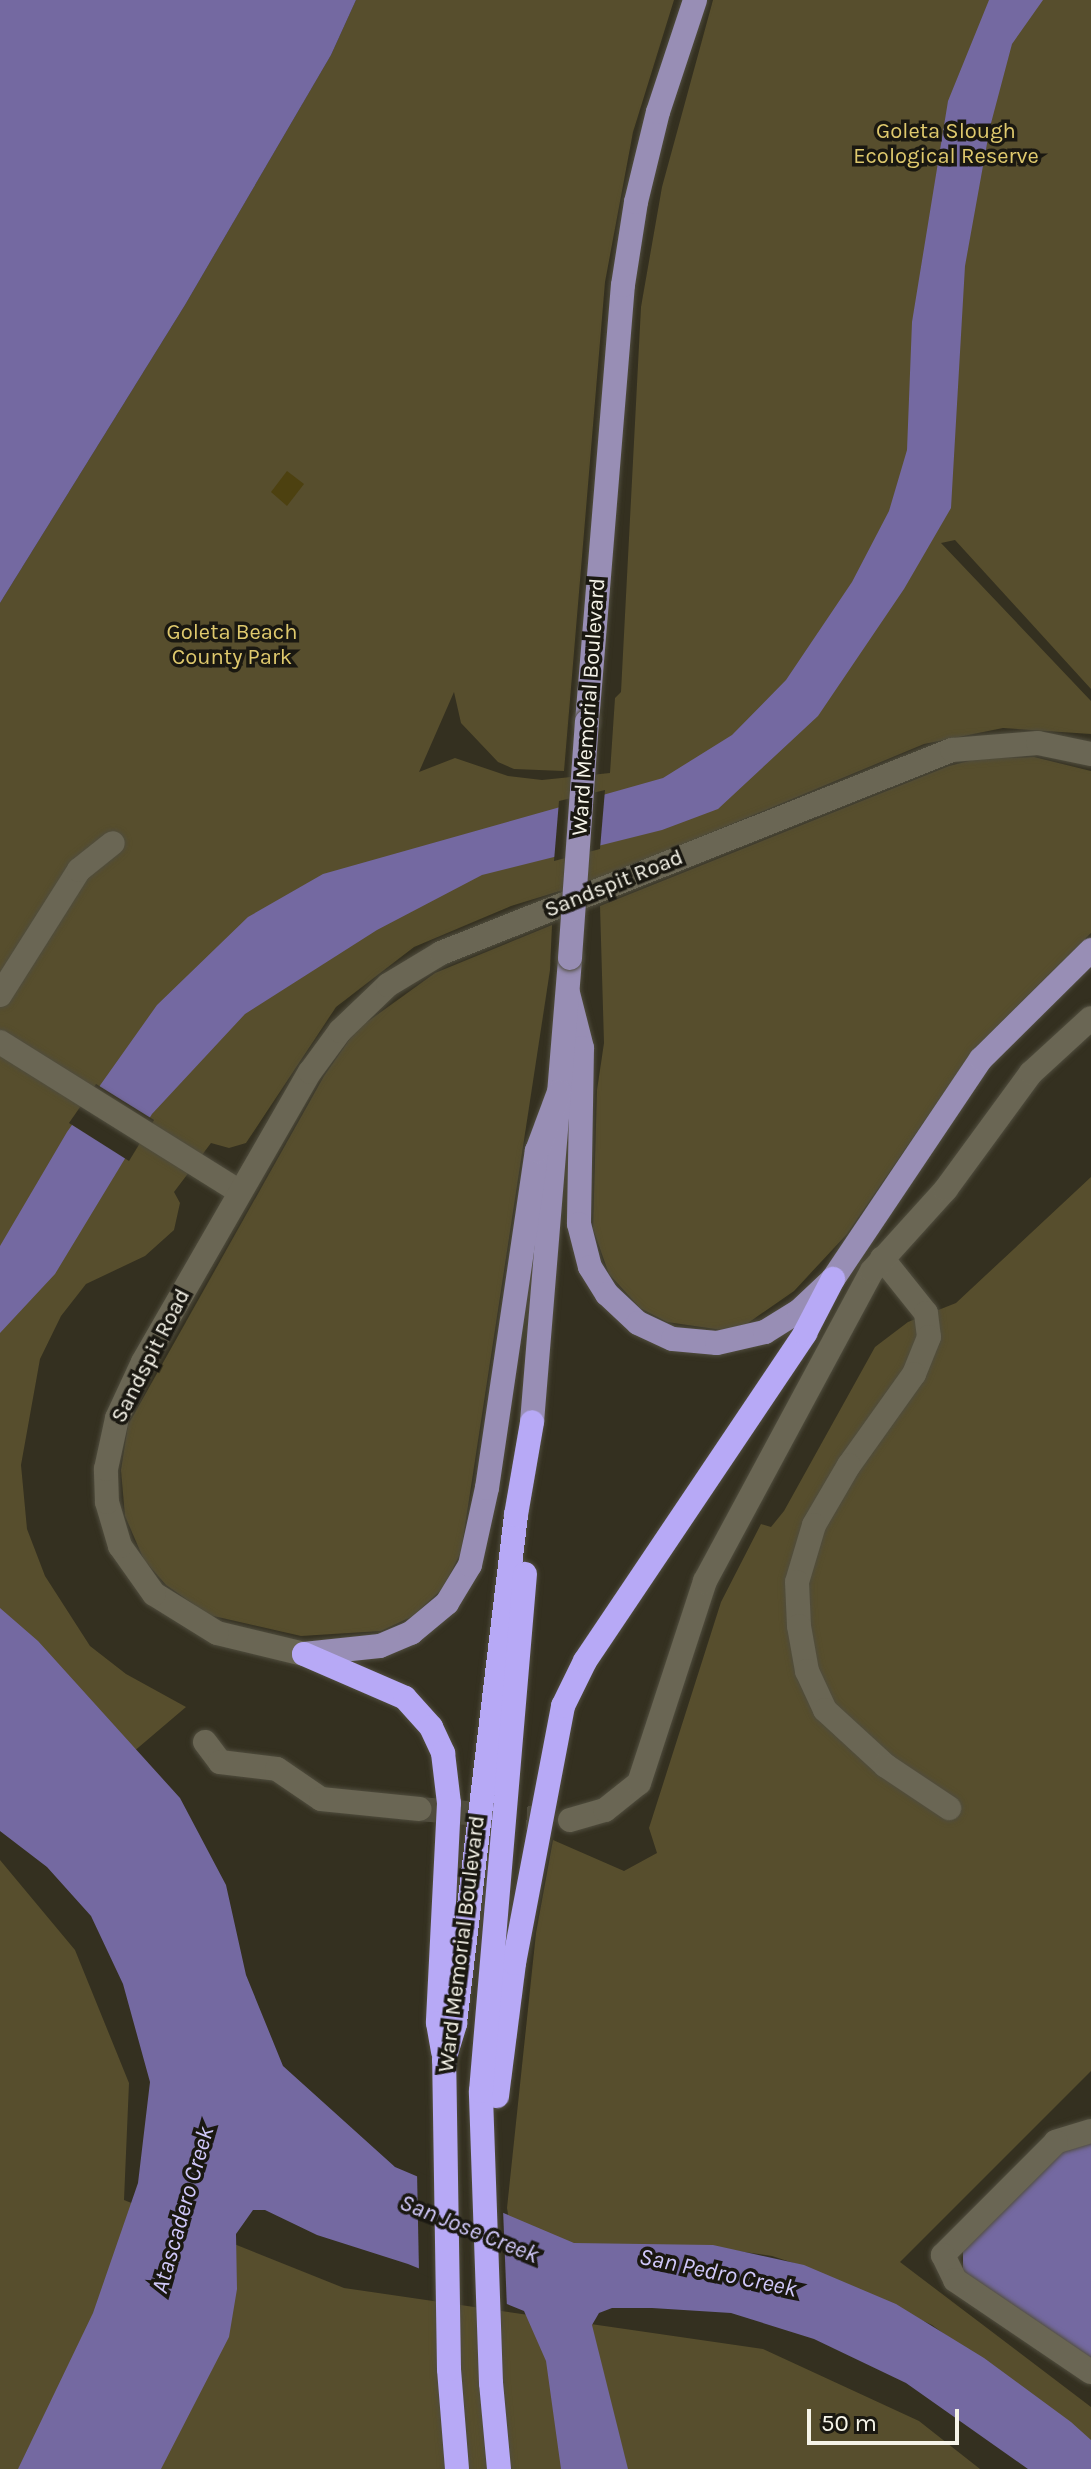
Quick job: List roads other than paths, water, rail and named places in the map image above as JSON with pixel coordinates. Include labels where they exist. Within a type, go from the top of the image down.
[{"type":"highway","points":[[486,2198],[514,1963],[563,1706],[585,1661],[805,1333],[833,1279]]},
{"type":"highway","name":"Ward Memorial Boulevard","points":[[457,2469],[449,2369],[444,2060],[455,2023],[516,1515],[532,1422]]},
{"type":"highway","name":"Ward Memorial Boulevard","points":[[499,2469],[491,2383],[481,2116],[487,1988],[531,1507],[532,1422]]},
{"type":"highway","points":[[304,1654],[405,1698],[431,1727],[443,1753],[449,1803],[438,2023],[444,2060]]},
{"type":"main road","name":"Ward Memorial Boulevard","points":[[532,1422],[587,722],[633,216],[658,112],[695,0]]},
{"type":"main road","points":[[568,993],[582,1048],[581,1240],[590,1267],[616,1305],[638,1323],[673,1339],[734,1342],[783,1322],[833,1279],[981,1059],[1091,950]]},
{"type":"main road","points":[[304,1654],[359,1650],[411,1633],[447,1603],[470,1565],[487,1488],[537,1151],[559,1092]]},
{"type":"street","name":"Sandspit Road","points":[[304,1654],[236,1640],[167,1606],[131,1565],[107,1502],[109,1444],[126,1395],[240,1192],[340,1031],[388,985],[430,959],[952,750],[1038,743],[1091,754]]},
{"type":"street","points":[[0,995],[79,870],[113,843]]},
{"type":"street","points":[[570,1820],[605,1810],[639,1783],[705,1581],[882,1258],[946,1189],[1031,1073],[1091,1018]]},
{"type":"street","points":[[0,1042],[240,1192]]},
{"type":"street","points":[[882,1258],[926,1313],[929,1337],[914,1374],[849,1465],[814,1525],[797,1582],[799,1626],[807,1671],[825,1710],[886,1766],[949,1808]]},
{"type":"street","points":[[205,1742],[220,1762],[277,1769],[321,1799],[419,1809]]},
{"type":"street","points":[[1091,2131],[1056,2142],[943,2255],[955,2280],[1091,2372]]},
{"type":"water","points":[[0,0],[356,0],[331,55],[185,305],[0,603]]},
{"type":"water","points":[[989,0],[1043,0],[1012,44],[990,127],[965,266],[951,508],[904,589],[818,716],[718,809],[662,830],[482,875],[377,930],[245,1014],[152,1114],[55,1274],[0,1333],[0,1246],[67,1132],[157,1005],[248,917],[323,874],[663,778],[732,735],[786,680],[852,582],[889,511],[907,450],[912,322],[948,101]]},
{"type":"water","points":[[0,1608],[38,1641],[180,1798],[226,1885],[246,1975],[283,2066],[395,2167],[574,2243],[713,2245],[804,2265],[896,2304],[984,2358],[1071,2422],[1091,2440],[1091,2469],[1028,2469],[906,2383],[814,2339],[731,2313],[612,2308],[599,2313],[592,2325],[628,2469],[561,2469],[546,2361],[524,2311],[408,2264],[317,2235],[265,2210],[253,2210],[236,2234],[237,2289],[229,2337],[161,2469],[18,2469],[93,2313],[138,2183],[150,2082],[123,1984],[91,1916],[47,1867],[0,1831]]},
{"type":"water","points":[[1091,2139],[1091,2364],[970,2284],[963,2269],[963,2246],[1055,2152]]},
{"type":"tunnel","points":[[419,1809],[553,1820]]},
{"type":"park label","name":"Goleta Slough Ecological Reserve","points":[[946,144]]},
{"type":"park label","name":"Goleta Beach County Park","points":[[232,644]]},
{"type":"water label","name":"Atascadero Creek","points":[[183,2210]]},
{"type":"water label","name":"San Jose Creek","points":[[469,2229]]},
{"type":"water label","name":"San Pedro Creek","points":[[718,2273]]}]
